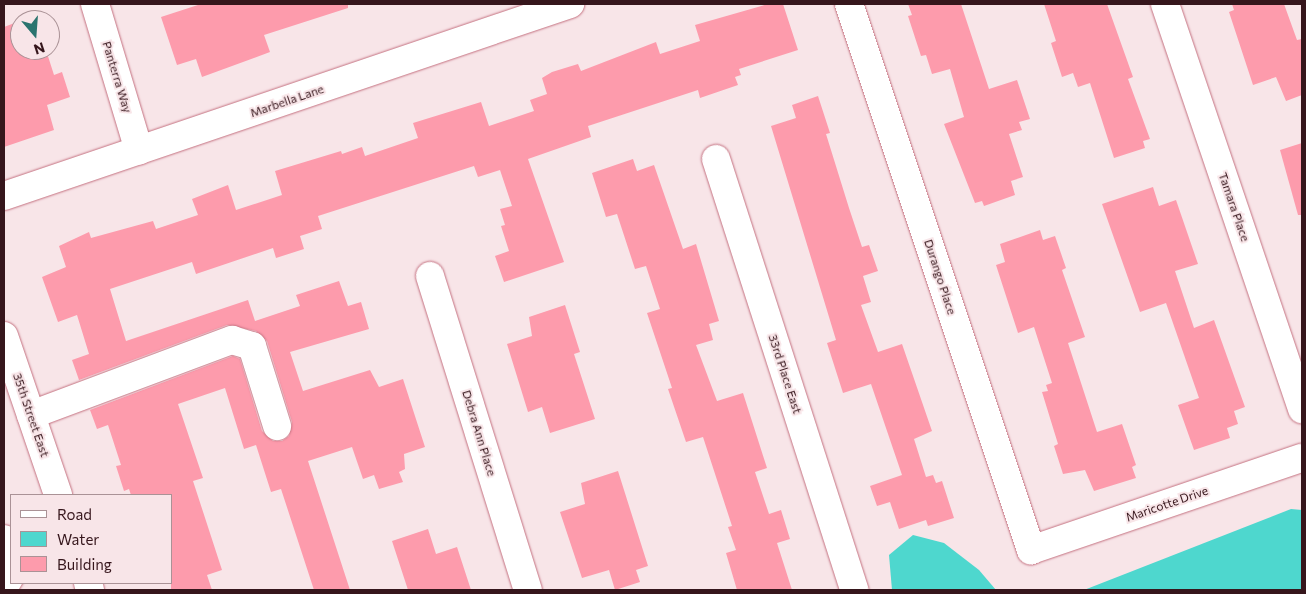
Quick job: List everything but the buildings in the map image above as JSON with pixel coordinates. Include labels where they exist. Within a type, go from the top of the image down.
[{"type":"street","name":"Panterra Way","points":[[95,4],[139,151]]},
{"type":"street","name":"Marbella Lane","points":[[4,196],[570,4]]},
{"type":"street","name":"Durango Place","points":[[849,4],[1031,550]]},
{"type":"street","name":"Tamara Place","points":[[1165,4],[1302,410]]},
{"type":"street","name":"33rd Place East","points":[[716,159],[854,590]]},
{"type":"street","name":"Debra Ann Place","points":[[430,276],[528,590]]},
{"type":"street","name":"35th Street East","points":[[4,336],[58,494]]},
{"type":"street","points":[[31,415],[232,340],[252,346],[277,426]]},
{"type":"street","name":"Maricotte Drive","points":[[1031,550],[1302,458]]},
{"type":"street","points":[[4,539],[9,576]]},
{"type":"water","points":[[1291,509],[1302,510],[1302,590],[1084,590]]},
{"type":"water","points":[[913,535],[944,543],[979,570],[996,590],[892,590],[889,555]]}]
